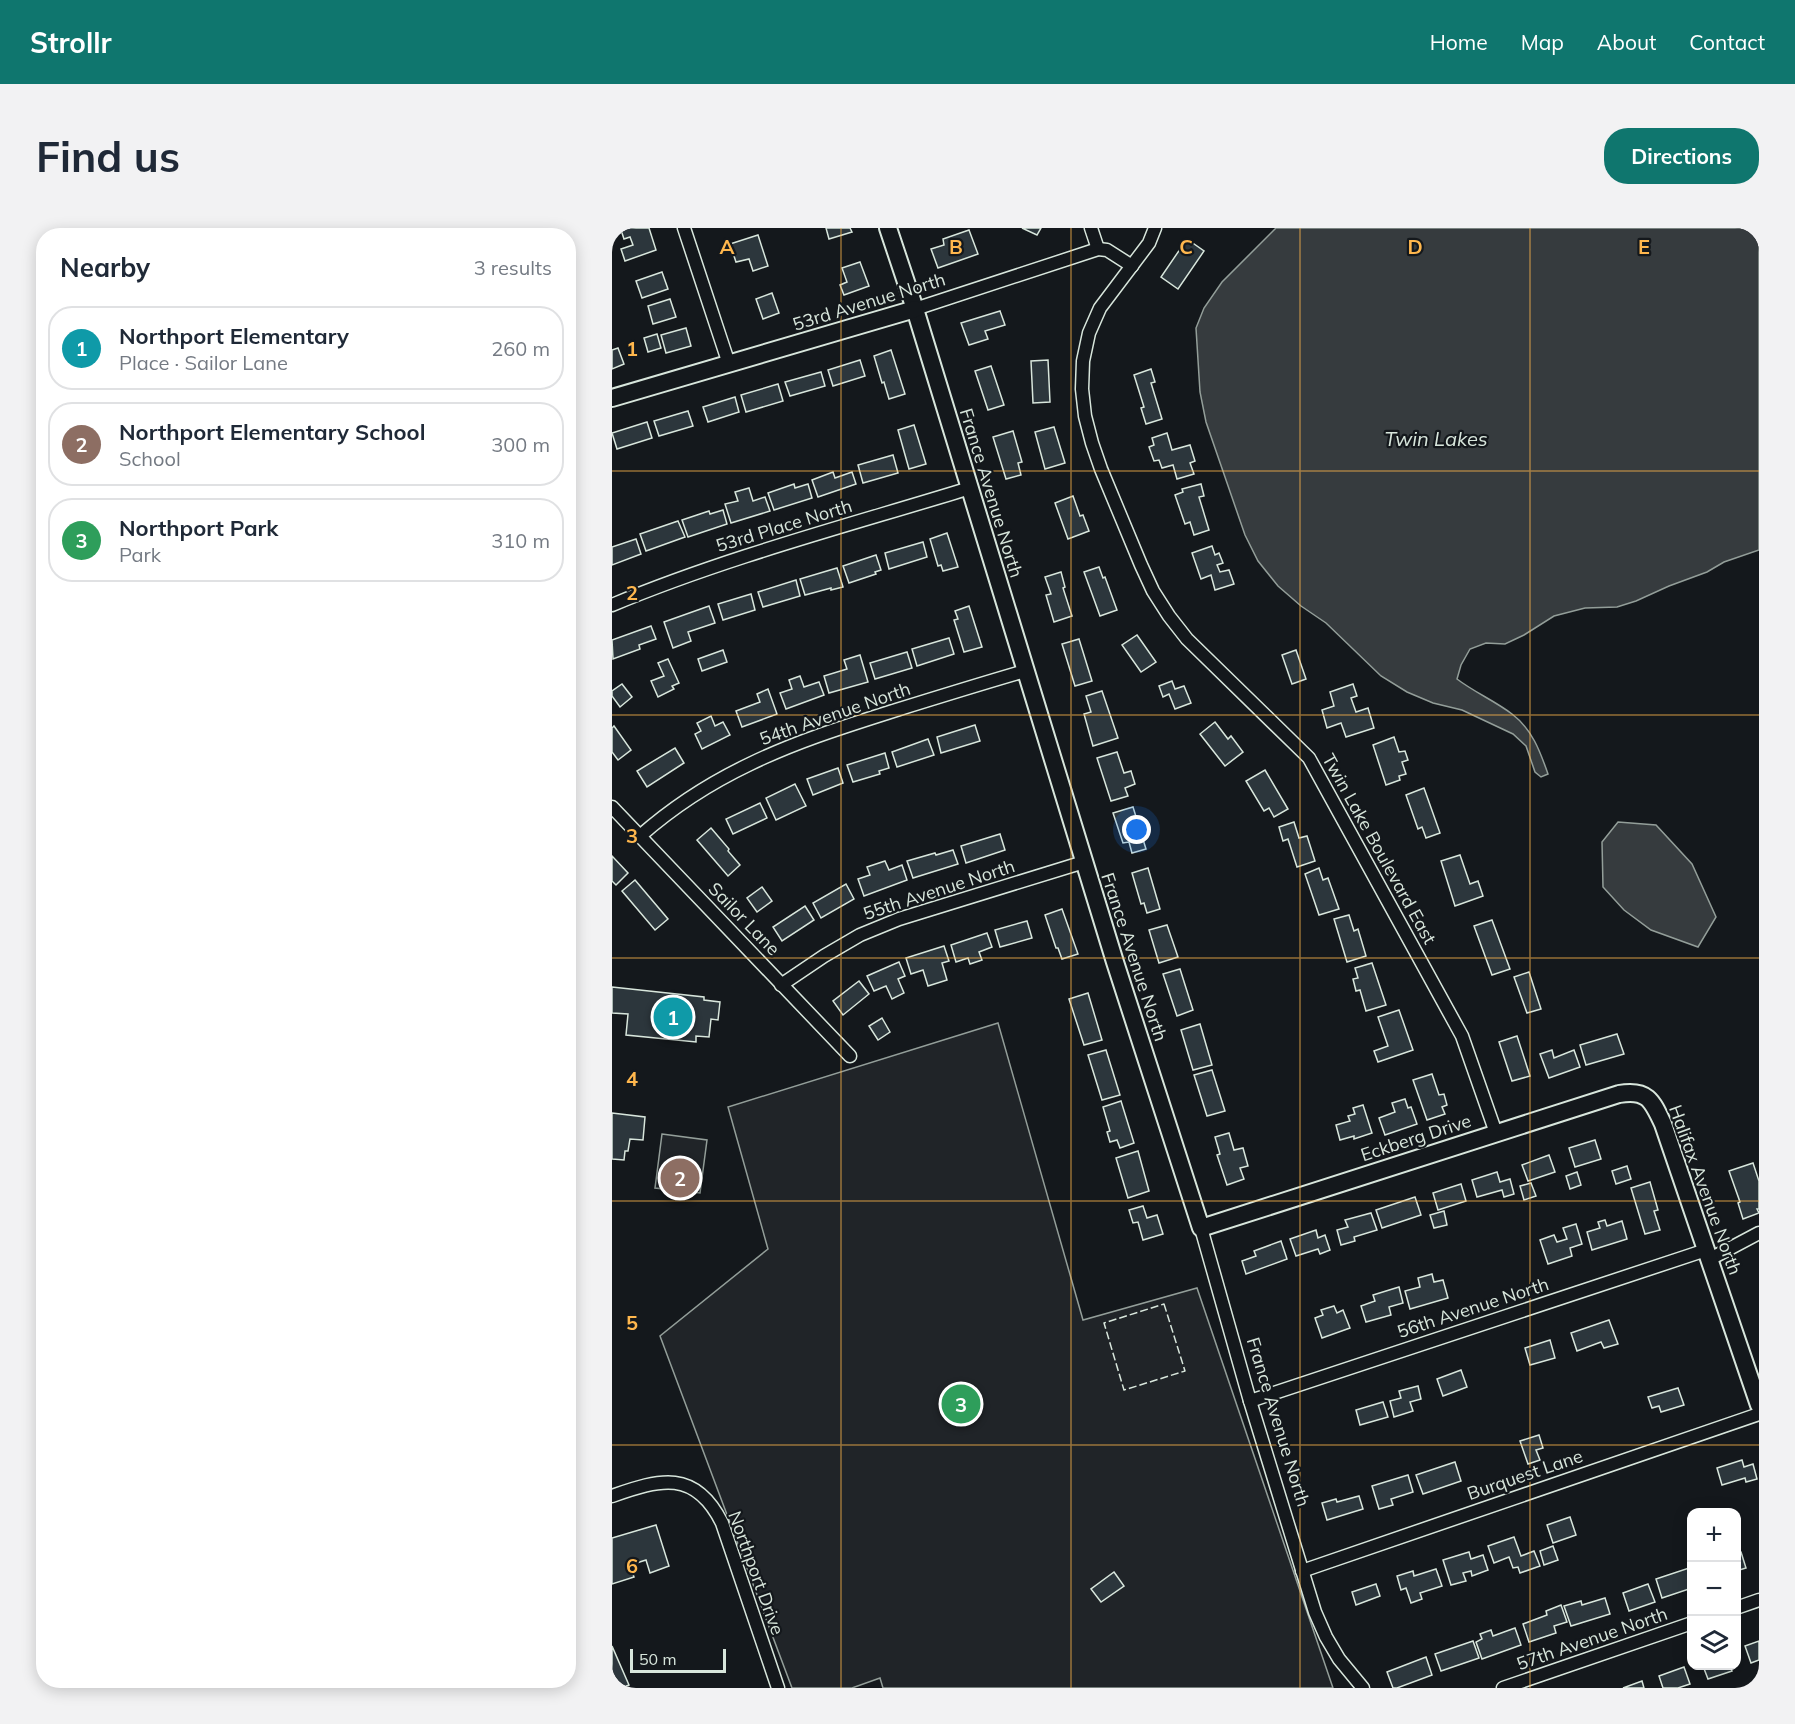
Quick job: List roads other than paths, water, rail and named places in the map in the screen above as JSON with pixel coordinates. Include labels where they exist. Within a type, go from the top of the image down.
[{"type":"street","points":[[684,228],[729,364]]},
{"type":"street","name":"France Avenue North","points":[[888,228],[915,309],[1084,862],[1201,1228],[1250,1401],[1315,1612],[1339,1659],[1363,1688]]},
{"type":"street","points":[[1091,228],[1098,249],[1107,250],[1132,266]]},
{"type":"street","name":"Twin Lake Boulevard East","points":[[1155,228],[1149,243],[1100,308],[1089,333],[1083,361],[1083,389],[1085,416],[1092,443],[1141,565],[1164,608],[1187,639],[1309,758],[1462,1036],[1496,1133]]},
{"type":"street","name":"53rd Avenue North","points":[[612,398],[915,309],[1098,249]]},
{"type":"street","name":"53rd Place North","points":[[612,605],[657,586],[707,569],[970,488]]},
{"type":"street","name":"54th Avenue North","points":[[640,836],[667,813],[707,787],[749,764],[794,744],[1025,671]]},
{"type":"street","name":"Sailor Lane","points":[[612,807],[850,1056]]},
{"type":"street","name":"55th Avenue North","points":[[781,985],[860,935],[899,919],[1084,862]]},
{"type":"street","name":"Eckberg Drive","points":[[1201,1228],[1619,1094],[1632,1092],[1644,1095]]},
{"type":"street","name":"Halifax Avenue North","points":[[1644,1095],[1654,1104],[1664,1124],[1759,1405]]},
{"type":"street","name":"56th Avenue North","points":[[1250,1401],[1708,1255],[1759,1233]]},
{"type":"street","name":"Burquest Lane","points":[[1302,1571],[1759,1414]]},
{"type":"street","name":"Northport Drive","points":[[612,1496],[658,1482],[675,1482],[704,1496],[715,1509],[722,1523],[778,1688]]},
{"type":"street","points":[[1741,1607],[1759,1600]]},
{"type":"street","name":"57th Avenue North","points":[[1503,1688],[1687,1625]]},
{"type":"water","name":"Twin Lakes","points":[[1276,228],[1759,228],[1759,550],[1724,562],[1707,572],[1636,601],[1617,607],[1585,608],[1554,616],[1505,644],[1486,643],[1470,649],[1461,665],[1457,679],[1505,709],[1525,726],[1542,757],[1548,774],[1541,777],[1535,772],[1526,746],[1513,734],[1462,710],[1433,703],[1407,692],[1381,676],[1326,623],[1278,586],[1258,561],[1245,535],[1206,422],[1200,392],[1196,328],[1204,308],[1222,282]]},
{"type":"water","points":[[1618,822],[1656,825],[1692,864],[1716,917],[1698,947],[1651,930],[1624,910],[1603,887],[1602,842]]},
{"type":"place","name":"Northport Elementary","points":[[673,1017]]},
{"type":"place","name":"Northport Elementary School","points":[[680,1178]]},
{"type":"place","name":"Northport Park","points":[[961,1404]]}]
